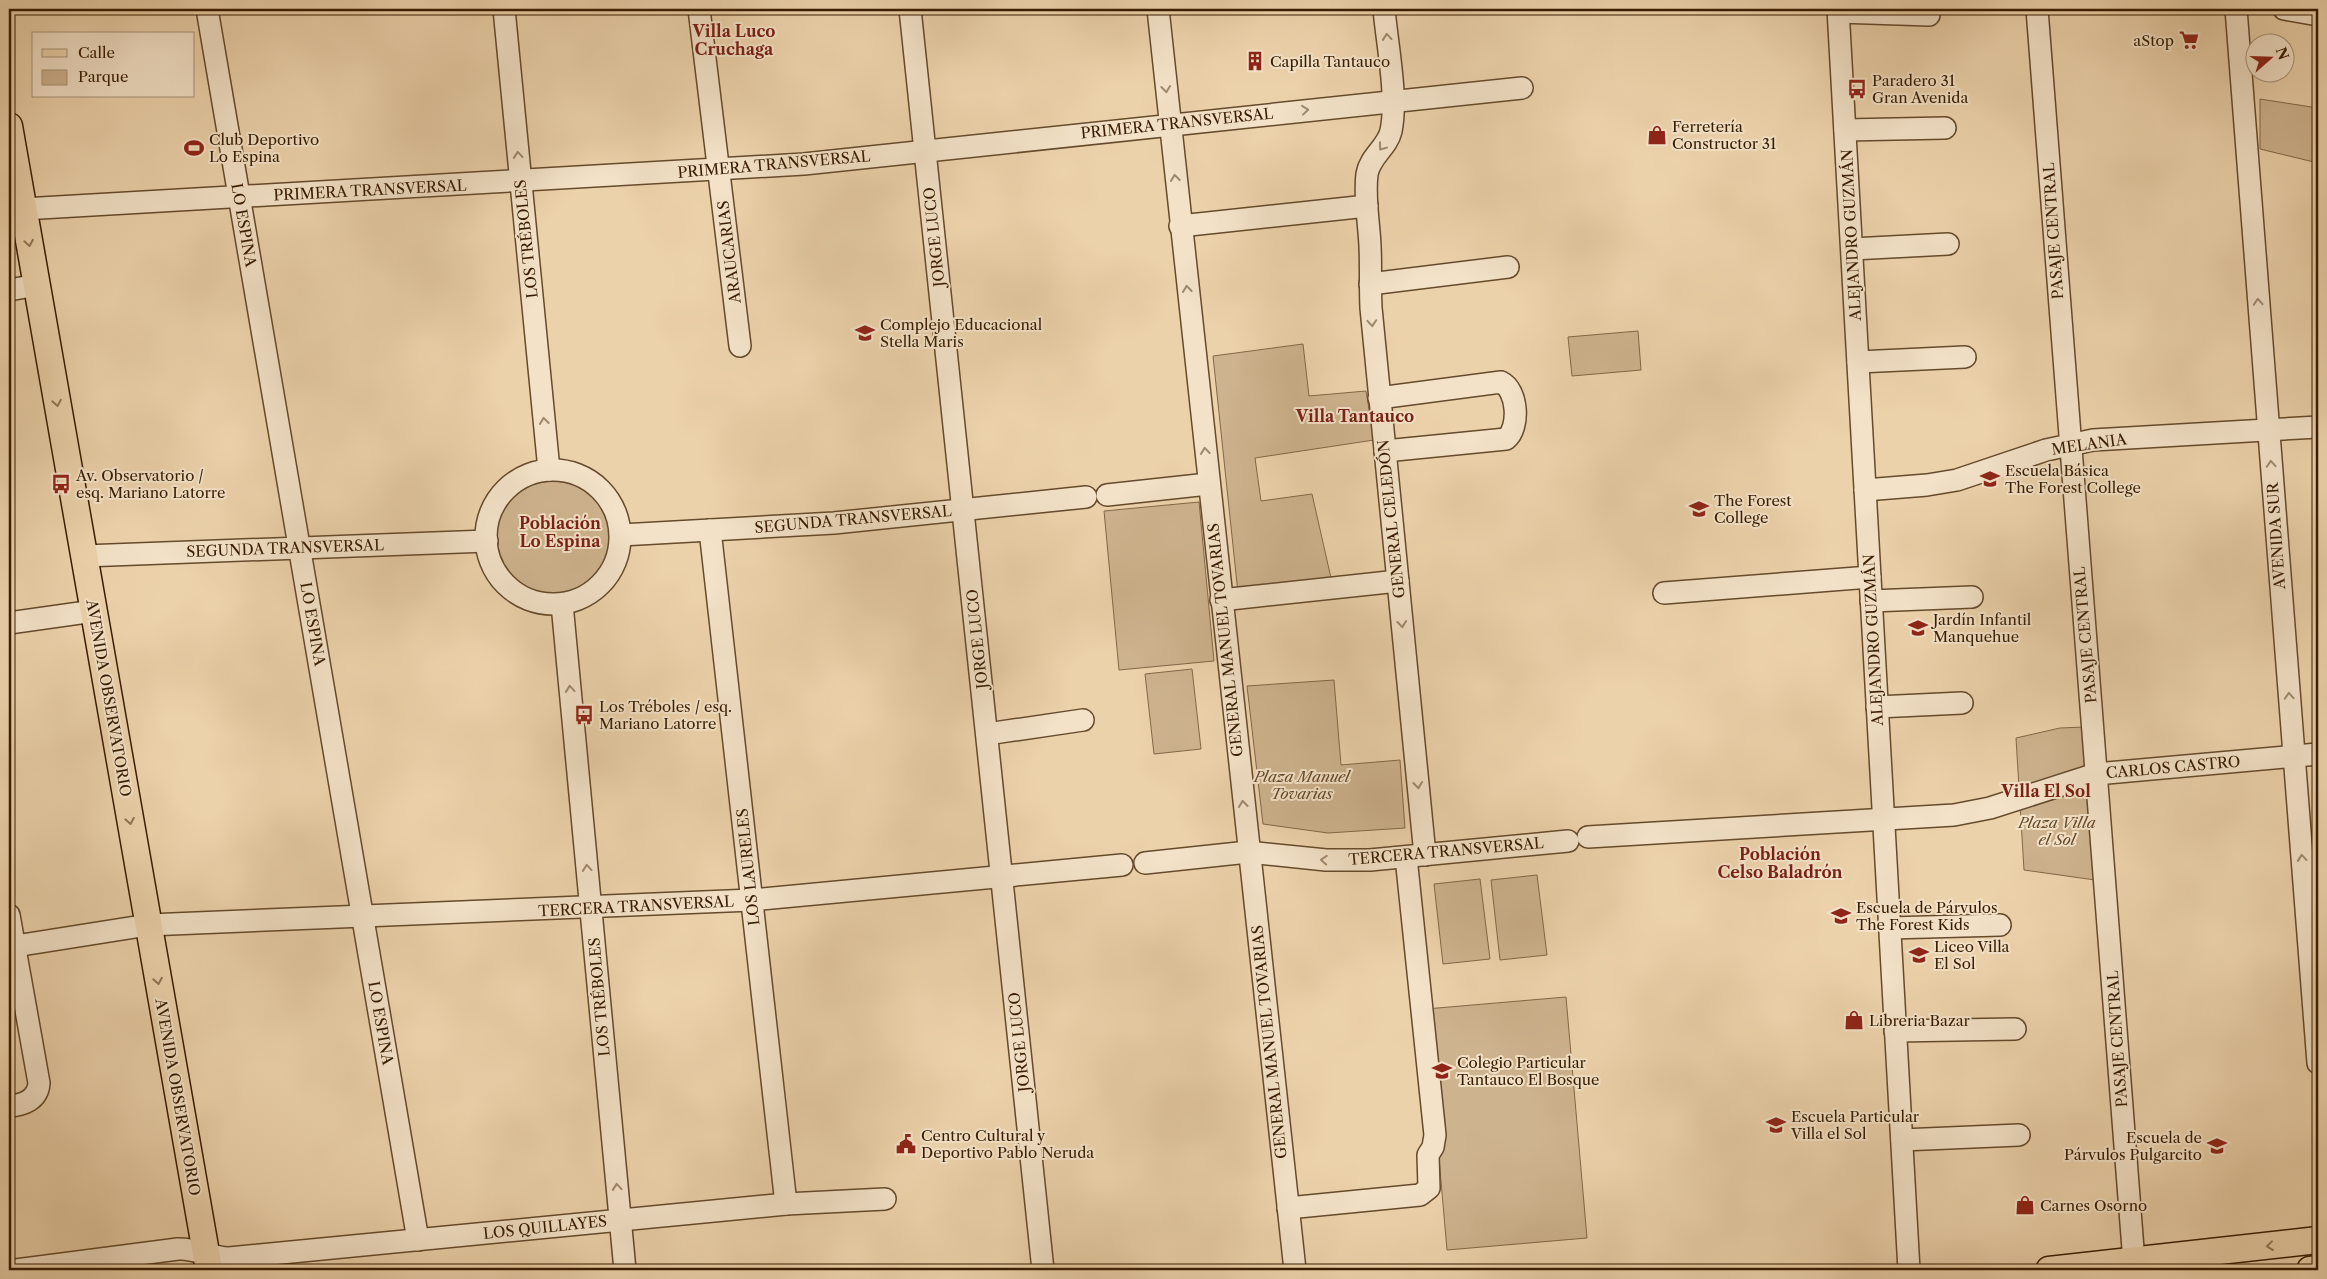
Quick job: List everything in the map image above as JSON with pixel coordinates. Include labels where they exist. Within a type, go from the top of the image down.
[{"type":"main road","name":"AVENIDA OBSERVATORIO","points":[[9,126],[207,1262]]},
{"type":"main road","points":[[2049,1270],[2318,1240]]},
{"type":"main road","points":[[2310,1270],[2318,1269]]},
{"type":"street","name":"LO ESPINA","points":[[207,9],[418,1240]]},
{"type":"street","name":"LOS TRÉBOLES","points":[[504,9],[548,470]]},
{"type":"street","name":"ARAUCARIAS","points":[[699,9],[740,346]]},
{"type":"street","name":"JORGE LUCO","points":[[910,9],[1044,1270]]},
{"type":"street","name":"GENERAL MANUEL TOVARIAS","points":[[1158,9],[1208,484],[1295,1270]]},
{"type":"street","name":"GENERAL CELEDÓN","points":[[1288,1208],[1420,1195],[1429,1188],[1428,1155],[1433,1147],[1435,1135],[1398,581],[1379,398],[1366,206],[1367,172],[1371,160],[1389,137],[1392,101],[1384,9]]},
{"type":"street","name":"PASAJE CENTRAL","points":[[2037,9],[2069,444],[2134,1262]]},
{"type":"street","name":"AVENIDA SUR","points":[[2236,9],[2318,1063]]},
{"type":"street","points":[[2284,9],[2318,15]]},
{"type":"street","points":[[1838,10],[1929,15]]},
{"type":"street","name":"ALEJANDRO GUZMÁN","points":[[1838,10],[1909,1270]]},
{"type":"street","name":"PRIMERA TRANSVERSAL","points":[[23,209],[719,170],[925,151],[1522,88]]},
{"type":"street","points":[[1845,130],[1945,128]]},
{"type":"street","points":[[1180,226],[1366,206]]},
{"type":"street","points":[[1852,249],[1948,244]]},
{"type":"street","points":[[1370,284],[1508,267]]},
{"type":"street","points":[[9,290],[36,286]]},
{"type":"street","points":[[1858,362],[1966,357]]},
{"type":"street","points":[[1379,398],[1501,382],[1508,386],[1514,396],[1514,427],[1512,434],[1506,439],[1385,451]]},
{"type":"street","name":"MELANIA","points":[[1865,490],[1957,480],[2069,444],[2093,440],[2318,427]]},
{"type":"street","points":[[548,470],[575,474],[598,487],[612,504],[618,519],[620,535],[617,560],[604,581],[585,596],[562,604],[535,601],[510,589],[496,572],[491,562],[486,541],[491,513],[507,488],[526,476],[548,470]]},
{"type":"street","points":[[1107,495],[1208,484]]},
{"type":"street","name":"SEGUNDA TRANSVERSAL","points":[[620,535],[851,521],[1086,497]]},
{"type":"street","name":"LOS LAURELES","points":[[710,530],[786,1204]]},
{"type":"street","name":"SEGUNDA TRANSVERSAL","points":[[84,556],[486,541]]},
{"type":"street","points":[[1664,593],[1870,577]]},
{"type":"street","points":[[1221,600],[1398,581]]},
{"type":"street","points":[[1871,601],[1972,597]]},
{"type":"street","name":"LOS TRÉBOLES","points":[[562,604],[625,1270]]},
{"type":"street","points":[[9,623],[94,611]]},
{"type":"street","points":[[1877,708],[1962,703]]},
{"type":"street","points":[[987,734],[1083,720]]},
{"type":"street","name":"CARLOS CASTRO","points":[[1883,819],[1934,817],[1973,812],[2096,774],[2318,754]]},
{"type":"street","name":"TERCERA TRANSVERSAL","points":[[1145,863],[1248,852],[1326,860],[1415,856],[1578,839],[1883,819]]},
{"type":"street","name":"TERCERA TRANSVERSAL","points":[[11,947],[148,925],[363,918],[752,900],[1002,878],[1122,865]]},
{"type":"street","points":[[9,915],[11,947],[39,1083],[37,1092],[32,1098],[24,1103],[9,1106]]},
{"type":"street","points":[[1890,928],[2000,925]]},
{"type":"street","points":[[1896,1031],[2015,1029]]},
{"type":"street","points":[[1902,1140],[2019,1135]]},
{"type":"street","name":"LOS QUILLAYES","points":[[16,1270],[178,1249],[192,1249],[207,1262],[216,1257],[228,1258],[786,1204],[885,1199]]},
{"type":"green space","points":[[2260,99],[2318,108],[2318,163],[2260,149]]},
{"type":"green space","points":[[1638,331],[1641,370],[1572,376],[1568,337]]},
{"type":"green space","points":[[1303,344],[1309,396],[1366,391],[1374,440],[1255,458],[1261,501],[1312,494],[1331,578],[1238,593],[1213,356]]},
{"type":"green space","points":[[553,481],[575,485],[585,490],[601,506],[606,516],[610,538],[606,560],[601,570],[585,586],[575,591],[553,595],[531,591],[521,586],[505,570],[500,560],[496,538],[500,516],[505,506],[521,490],[531,485]]},
{"type":"green space","points":[[1199,502],[1214,661],[1119,670],[1104,511]]},
{"type":"green space","points":[[1192,669],[1201,749],[1154,754],[1145,674]]},
{"type":"green space","name":"Plaza Manuel Tovarias","points":[[1334,680],[1341,765],[1400,760],[1405,828],[1328,833],[1263,824],[1247,686]]},
{"type":"green space","name":"Plaza Villa el Sol","points":[[2085,727],[2095,880],[2024,870],[2016,738],[2060,728]]},
{"type":"green space","points":[[1537,875],[1547,955],[1500,960],[1491,880]]},
{"type":"green space","points":[[1480,879],[1490,959],[1443,964],[1434,884]]},
{"type":"green space","points":[[1566,997],[1587,1238],[1447,1250],[1426,1009]]},
{"type":"place","name":"aStop","points":[[2189,40]]},
{"type":"place","name":"Capilla Tantauco","points":[[1255,61]]},
{"type":"place","name":"Paradero 31 Gran Avenida","points":[[1857,89]]},
{"type":"place","name":"Ferretería Constructor 31","points":[[1657,135]]},
{"type":"place","name":"Club Deportivo Lo Espina","points":[[194,148]]},
{"type":"place","name":"Complejo Educacional Stella Maris","points":[[865,333]]},
{"type":"place","name":"Escuela Básica The Forest College","points":[[1990,479]]},
{"type":"place","name":"Av. Observatorio / esq. Mariano Latorre","points":[[61,484]]},
{"type":"place","name":"The Forest College","points":[[1699,509]]},
{"type":"place","name":"Jardín Infantil Manquehue","points":[[1918,628]]},
{"type":"place","name":"Los Tréboles / esq. Mariano Latorre","points":[[584,715]]},
{"type":"place","name":"Escuela de Párvulos The Forest Kids","points":[[1841,916]]},
{"type":"place","name":"Liceo Villa El Sol","points":[[1919,955]]},
{"type":"place","name":"Libreria Bazar","points":[[1854,1020]]},
{"type":"place","name":"Colegio Particular Tantauco El Bosque","points":[[1442,1071]]},
{"type":"place","name":"Escuela Particular Villa el Sol","points":[[1776,1125]]},
{"type":"place","name":"Centro Cultural y Deportivo Pablo Neruda","points":[[906,1144]]},
{"type":"place","name":"Escuela de Párvulos Pulgarcito","points":[[2217,1146]]},
{"type":"place","name":"Carnes Osorno","points":[[2025,1205]]},
{"type":"district","name":"Villa Luco Cruchaga","points":[[734,40]]},
{"type":"district","name":"Villa Tantauco","points":[[1355,416]]},
{"type":"district","name":"Población Lo Espina","points":[[560,532]]},
{"type":"district","name":"Villa El Sol","points":[[2046,791]]},
{"type":"district","name":"Población Celso Baladrón","points":[[1780,863]]}]
